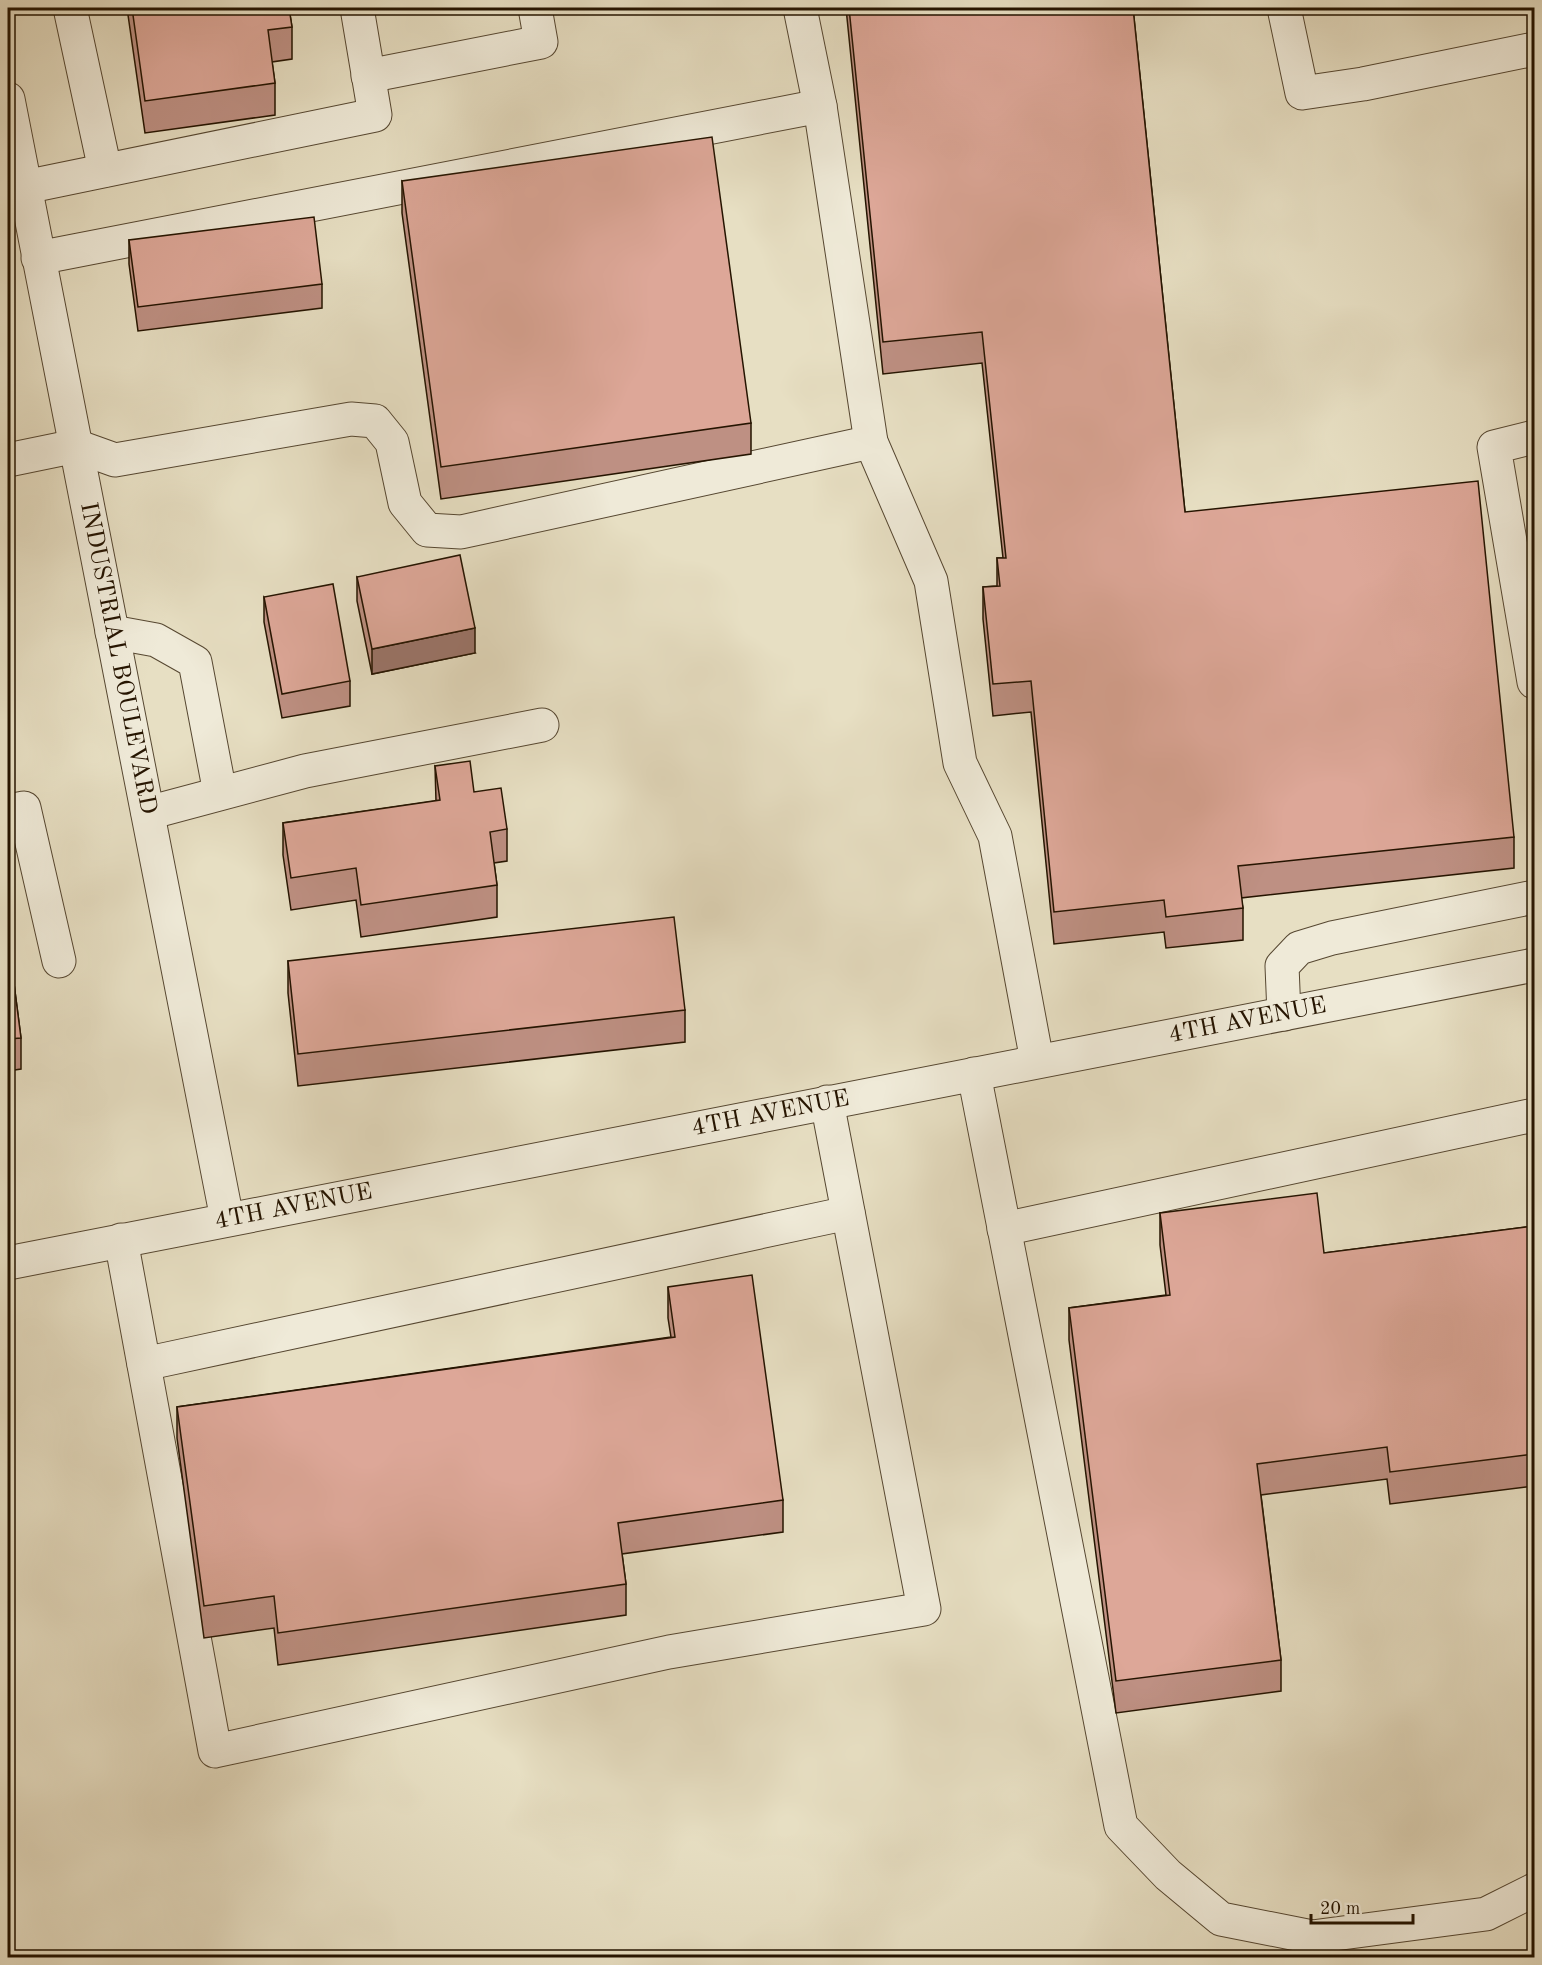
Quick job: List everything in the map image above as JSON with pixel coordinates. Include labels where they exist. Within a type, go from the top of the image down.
[{"type":"street","points":[[70,8],[105,170]]},
{"type":"street","points":[[25,187],[375,115],[357,8]]},
{"type":"street","points":[[368,76],[541,42],[535,8]]},
{"type":"street","points":[[800,8],[820,106],[871,442],[931,581],[960,763],[995,836],[1037,1061]]},
{"type":"street","points":[[1284,8],[1302,93],[1363,84],[1534,49]]},
{"type":"street","name":"INDUSTRIAL BOULEVARD","points":[[8,99],[227,1219]]},
{"type":"street","points":[[38,258],[820,106]]},
{"type":"street","points":[[8,460],[76,446],[115,460],[351,419],[375,421],[392,441],[405,504],[427,530],[461,532],[871,442]]},
{"type":"street","points":[[1534,437],[1494,447],[1534,681]]},
{"type":"street","points":[[112,632],[156,640],[195,662],[220,793]]},
{"type":"street","points":[[148,813],[305,771],[542,725]]},
{"type":"street","points":[[8,811],[24,808],[59,961]]},
{"type":"street","points":[[1284,1014],[1282,966],[1299,948],[1332,938],[1534,897]]},
{"type":"street","name":"4TH AVENUE","points":[[8,1263],[1534,965]]},
{"type":"street","points":[[974,1074],[1121,1826],[1168,1875],[1221,1919],[1312,1937],[1486,1914],[1534,1890]]},
{"type":"street","points":[[121,1240],[215,1751],[669,1652],[924,1609],[827,1102]]},
{"type":"street","points":[[1004,1229],[1534,1115]]},
{"type":"street","points":[[144,1364],[848,1213]]},
{"type":"building","points":[[132,8],[289,8],[292,27],[268,30],[275,83],[145,101]]},
{"type":"building","points":[[849,8],[1133,8],[1185,512],[1478,481],[1514,837],[1238,866],[1243,908],[1166,917],[1164,900],[1054,912],[1031,681],[993,684],[983,587],[1000,586],[997,558],[1006,558],[982,332],[883,342]]},
{"type":"building","points":[[712,137],[751,423],[441,467],[402,181]]},
{"type":"building","points":[[314,217],[322,284],[138,307],[129,240]]},
{"type":"building","points":[[460,555],[475,628],[372,649],[357,577]]},
{"type":"building","points":[[333,584],[350,681],[282,694],[264,597]]},
{"type":"building","points":[[470,761],[474,792],[501,788],[507,829],[490,832],[497,885],[361,905],[356,868],[291,878],[283,823],[440,800],[435,766]]},
{"type":"building","points":[[674,917],[685,1010],[298,1054],[288,961]]},
{"type":"building","points":[[8,937],[21,1038],[8,1039]]},
{"type":"building","points":[[1317,1193],[1324,1253],[1534,1226],[1534,1454],[1390,1472],[1387,1447],[1257,1464],[1281,1660],[1116,1681],[1069,1308],[1170,1295],[1160,1213]]},
{"type":"building","points":[[752,1275],[783,1500],[618,1523],[626,1584],[278,1633],[274,1596],[204,1606],[177,1407],[675,1337],[668,1287]]}]
